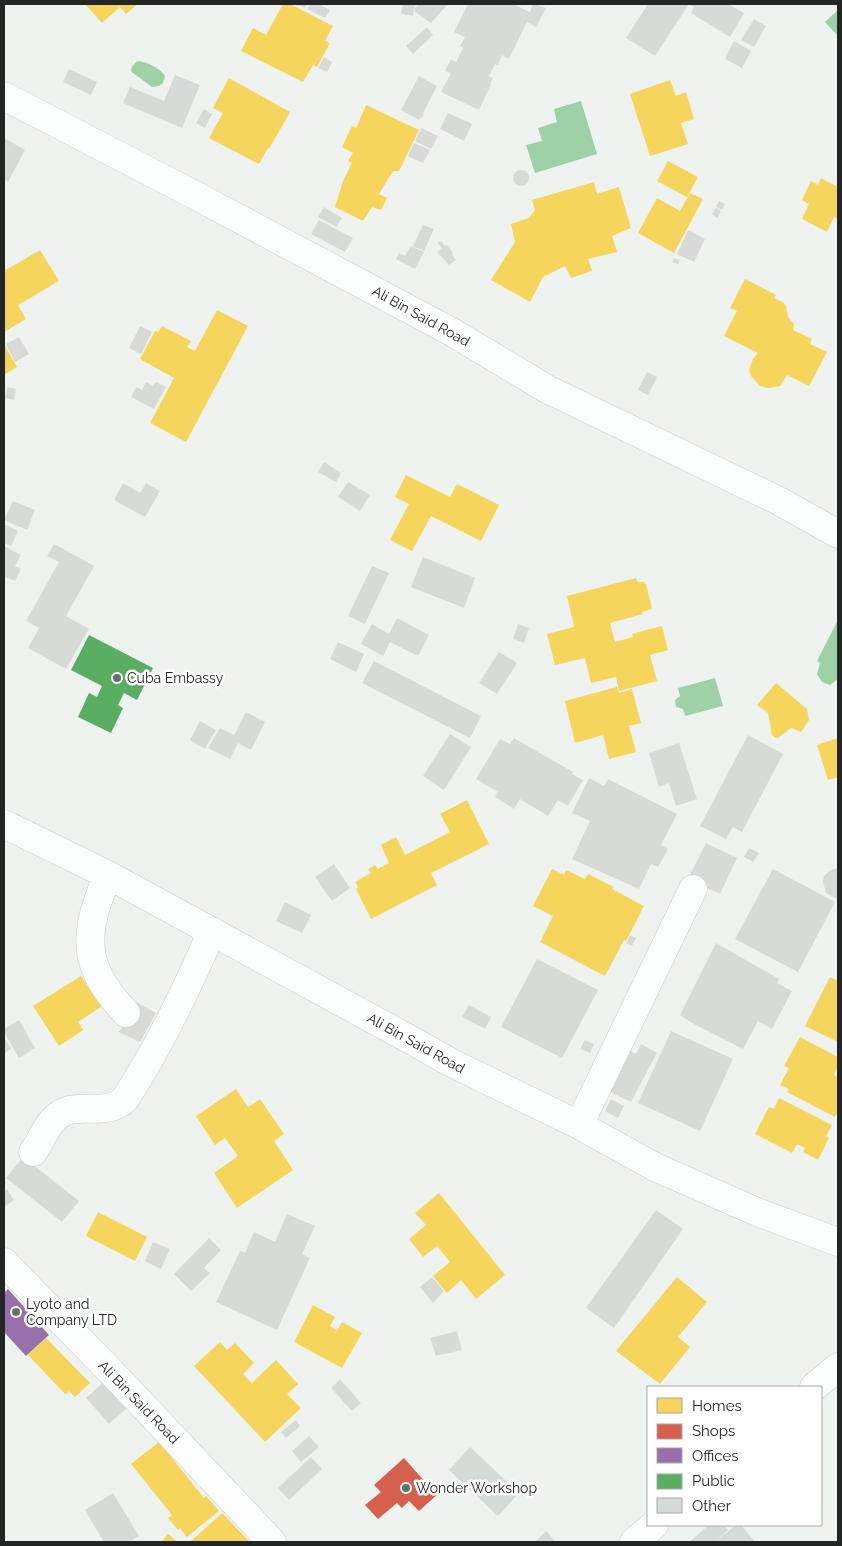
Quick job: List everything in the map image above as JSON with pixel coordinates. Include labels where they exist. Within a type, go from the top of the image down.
[{"type":"street","name":"Ali Bin Said Road","points":[[4,96],[441,326],[547,389],[780,501],[838,534]]},
{"type":"street","name":"Ali Bin Said Road","points":[[4,824],[108,875],[450,1062],[579,1125],[655,1167],[757,1212],[838,1242]]},
{"type":"street","points":[[108,875],[91,924],[90,944],[92,961],[101,979],[126,1013]]},
{"type":"street","points":[[579,1125],[693,889]]},
{"type":"street","points":[[33,1152],[44,1132],[60,1114],[80,1110],[108,1109],[121,1104],[126,1099],[163,1037],[187,989],[212,931]]},
{"type":"street","name":"Ali Bin Said Road","points":[[4,1262],[272,1542]]},
{"type":"street","points":[[815,1386],[838,1367]]},
{"type":"street","points":[[634,1542],[653,1526]]},
{"type":"shaded area","points":[[838,10],[838,36],[825,22]]},
{"type":"shaded area","points":[[138,61],[160,70],[165,76],[163,83],[152,87],[133,73],[131,71],[132,66]]},
{"type":"shaded area","points":[[581,101],[597,154],[535,173],[526,145],[542,141],[538,128],[557,122],[554,109]]},
{"type":"shaded area","points":[[838,620],[838,679],[830,685],[822,682],[817,674],[820,663],[817,661]]},
{"type":"shaded area","points":[[715,678],[723,706],[685,716],[683,709],[676,707],[675,700],[680,696],[678,688]]},
{"type":"building: Homes","points":[[85,4],[138,4],[126,14],[120,7],[102,23]]},
{"type":"building: Homes","points":[[283,4],[290,4],[333,26],[325,41],[330,43],[317,67],[313,65],[303,82],[241,51],[253,28],[266,35]]},
{"type":"building: Homes","points":[[229,78],[290,112],[259,164],[209,138],[223,113],[213,108]]},
{"type":"building: Homes","points":[[670,80],[676,96],[686,92],[694,119],[681,123],[688,144],[650,156],[630,94]]},
{"type":"building: Homes","points":[[366,105],[419,130],[399,171],[393,171],[379,194],[387,198],[381,210],[372,207],[363,221],[335,207],[343,181],[352,163],[348,161],[353,153],[342,147],[352,126],[356,128]]},
{"type":"building: Homes","points":[[668,161],[698,177],[687,197],[657,181]]},
{"type":"building: Homes","points":[[821,178],[838,187],[838,219],[834,217],[827,232],[802,219],[809,204],[802,200],[811,181],[818,185]]},
{"type":"building: Homes","points":[[594,182],[597,194],[619,187],[631,228],[612,236],[617,252],[588,259],[592,271],[571,278],[565,266],[543,277],[530,302],[491,280],[515,242],[511,224],[529,218],[535,210],[532,200]]},
{"type":"building: Homes","points":[[690,193],[703,199],[674,253],[638,233],[657,198],[680,211]]},
{"type":"building: Homes","points":[[40,250],[59,281],[18,305],[26,319],[4,332],[4,271]]},
{"type":"building: Homes","points":[[745,279],[776,295],[774,298],[786,306],[788,317],[794,324],[793,330],[812,339],[810,344],[827,352],[809,386],[787,375],[780,386],[769,388],[760,386],[751,376],[749,370],[753,359],[758,353],[724,336],[737,311],[730,308]]},
{"type":"building: Homes","points":[[217,310],[248,326],[186,442],[150,423],[174,378],[140,359],[155,331],[158,332],[162,326],[191,341],[187,347],[195,351]]},
{"type":"building: Homes","points":[[4,344],[17,367],[4,375]]},
{"type":"building: Homes","points":[[406,475],[450,497],[457,484],[499,505],[481,541],[431,516],[412,551],[390,540],[409,504],[395,497]]},
{"type":"building: Homes","points":[[636,578],[638,582],[646,584],[652,609],[642,612],[643,614],[610,623],[615,642],[633,637],[632,634],[662,626],[668,650],[650,655],[657,681],[619,691],[616,677],[591,683],[585,658],[555,665],[547,634],[574,627],[567,596]]},
{"type":"building: Homes","points":[[776,683],[807,709],[809,720],[801,732],[791,728],[778,738],[772,735],[768,713],[757,705]]},
{"type":"building: Homes","points":[[617,687],[619,693],[632,689],[641,723],[629,726],[636,752],[609,759],[603,735],[575,743],[565,701]]},
{"type":"building: Homes","points":[[838,738],[838,777],[828,780],[817,745]]},
{"type":"building: Homes","points":[[467,800],[489,844],[431,873],[437,885],[371,919],[356,889],[358,887],[355,882],[371,873],[368,869],[375,865],[378,869],[389,863],[381,845],[396,837],[405,855],[450,832],[440,814]]},
{"type":"building: Homes","points":[[552,869],[564,875],[566,870],[585,879],[588,874],[614,887],[612,889],[644,906],[605,976],[540,942],[553,916],[533,906]]},
{"type":"building: Homes","points":[[81,976],[101,1007],[78,1022],[83,1030],[59,1046],[33,1006]]},
{"type":"building: Homes","points":[[830,977],[838,981],[838,1042],[805,1026]]},
{"type":"building: Homes","points":[[800,1037],[838,1057],[838,1066],[834,1075],[838,1077],[838,1111],[835,1117],[787,1092],[789,1089],[780,1085],[789,1068],[784,1066]]},
{"type":"building: Homes","points":[[236,1089],[248,1107],[260,1099],[284,1134],[274,1141],[293,1170],[237,1208],[214,1173],[238,1156],[225,1138],[215,1145],[196,1116]]},
{"type":"building: Homes","points":[[779,1098],[832,1125],[826,1136],[829,1138],[818,1160],[803,1152],[805,1148],[797,1144],[792,1153],[755,1134],[769,1107],[774,1109]]},
{"type":"building: Homes","points":[[439,1193],[505,1275],[476,1299],[461,1280],[447,1293],[433,1276],[450,1262],[437,1246],[423,1257],[409,1239],[426,1225],[415,1213]]},
{"type":"building: Homes","points":[[98,1212],[147,1237],[135,1261],[86,1236]]},
{"type":"building: Homes","points":[[677,1277],[707,1302],[678,1337],[690,1347],[660,1384],[616,1351]]},
{"type":"building: Homes","points":[[313,1305],[335,1317],[330,1326],[337,1331],[342,1322],[362,1333],[342,1368],[294,1342]]},
{"type":"building: Homes","points":[[46,1338],[90,1383],[75,1397],[69,1391],[66,1395],[28,1355]]},
{"type":"building: Homes","points":[[220,1342],[227,1350],[235,1343],[254,1363],[243,1374],[252,1383],[276,1360],[298,1384],[287,1394],[301,1408],[265,1442],[194,1366]]},
{"type":"building: Homes","points":[[159,1442],[204,1498],[206,1496],[219,1511],[187,1537],[168,1518],[172,1515],[131,1464]]},
{"type":"building: Homes","points":[[222,1513],[250,1542],[190,1542]]},
{"type":"building: Homes","points":[[168,1534],[178,1542],[161,1542]]},
{"type":"building: Shops","name":"Wonder Workshop","points":[[404,1458],[426,1483],[428,1481],[439,1493],[419,1511],[409,1501],[402,1508],[397,1503],[378,1519],[365,1505],[381,1492],[374,1485]]},
{"type":"building: Offices","name":"Lyoto and Company LTD","points":[[8,1289],[49,1335],[26,1356],[4,1332],[4,1293]]},
{"type":"building: Public","name":"Cuba Embassy","points":[[89,635],[153,668],[137,700],[124,693],[118,705],[123,708],[111,733],[78,717],[89,693],[97,697],[102,686],[71,670]]},
{"type":"building: Other","points":[[297,4],[308,4],[305,8]]},
{"type":"building: Other","points":[[310,4],[318,4],[330,10],[325,18],[307,9]]},
{"type":"building: Other","points":[[403,4],[415,4],[413,16],[401,14]]},
{"type":"building: Other","points":[[419,4],[448,4],[431,23],[415,12],[415,8]]},
{"type":"building: Other","points":[[468,4],[513,4],[530,12],[533,4],[546,8],[536,27],[527,22],[509,59],[502,55],[498,65],[495,64],[489,76],[493,78],[491,84],[479,110],[441,92],[451,73],[445,71],[451,59],[456,62],[463,48],[460,46],[465,37],[454,32]]},
{"type":"building: Other","points":[[648,4],[689,4],[655,56],[626,38]]},
{"type":"building: Other","points":[[692,4],[728,4],[744,13],[730,37],[691,13],[694,7],[691,6]]},
{"type":"building: Other","points":[[754,19],[766,26],[754,47],[741,40]]},
{"type":"building: Other","points":[[427,27],[433,35],[413,54],[406,46]]},
{"type":"building: Other","points":[[734,41],[751,51],[742,68],[725,59]]},
{"type":"building: Other","points":[[324,57],[332,62],[327,72],[318,68]]},
{"type":"building: Other","points":[[69,69],[97,82],[91,95],[63,82]]},
{"type":"building: Other","points":[[175,75],[200,85],[182,128],[123,103],[130,87],[164,101]]},
{"type":"building: Other","points":[[419,76],[437,86],[422,118],[419,120],[401,110]]},
{"type":"building: Other","points":[[204,109],[212,114],[205,128],[196,123]]},
{"type":"building: Other","points":[[448,113],[472,124],[464,141],[440,129]]},
{"type":"building: Other","points":[[421,128],[438,136],[431,149],[415,141]]},
{"type":"building: Other","points":[[4,138],[25,150],[8,182],[4,179]]},
{"type":"building: Other","points":[[414,143],[430,150],[423,163],[408,156]]},
{"type":"building: Other","points":[[521,170],[529,178],[521,186],[513,178]]},
{"type":"building: Other","points":[[719,201],[725,204],[722,210],[716,207]]},
{"type":"building: Other","points":[[324,207],[342,218],[336,227],[318,217]]},
{"type":"building: Other","points":[[716,208],[721,211],[717,218],[712,214]]},
{"type":"building: Other","points":[[319,220],[353,238],[345,252],[311,234]]},
{"type":"building: Other","points":[[423,225],[434,229],[424,251],[413,246]]},
{"type":"building: Other","points":[[688,230],[705,239],[694,262],[677,254]]},
{"type":"building: Other","points":[[441,241],[445,246],[447,245],[456,260],[449,265],[437,252],[442,248],[438,243]]},
{"type":"building: Other","points":[[411,246],[424,252],[415,269],[396,259],[399,253],[405,256]]},
{"type":"building: Other","points":[[674,258],[680,260],[678,264],[672,262]]},
{"type":"building: Other","points":[[140,326],[152,332],[141,354],[129,348]]},
{"type":"building: Other","points":[[19,337],[29,354],[15,362],[6,344]]},
{"type":"building: Other","points":[[647,372],[657,377],[648,395],[638,390]]},
{"type":"building: Other","points":[[146,382],[153,386],[156,382],[166,387],[154,409],[131,397],[136,387],[142,390]]},
{"type":"building: Other","points":[[7,387],[16,389],[14,400],[5,398]]},
{"type":"building: Other","points":[[324,462],[341,473],[336,482],[318,472]]},
{"type":"building: Other","points":[[348,482],[370,495],[360,511],[338,497]]},
{"type":"building: Other","points":[[123,483],[140,493],[146,483],[160,491],[145,517],[114,500]]},
{"type":"building: Other","points":[[13,501],[35,510],[27,530],[4,520]]},
{"type":"building: Other","points":[[4,524],[18,531],[11,546],[4,543]]},
{"type":"building: Other","points":[[54,544],[94,566],[66,616],[89,629],[66,669],[28,648],[39,628],[26,621],[59,562],[47,556]]},
{"type":"building: Other","points":[[4,546],[21,555],[15,566],[21,569],[15,581],[6,577],[4,582]]},
{"type":"building: Other","points":[[423,557],[475,578],[464,608],[411,587]]},
{"type":"building: Other","points":[[372,566],[389,573],[365,624],[348,616]]},
{"type":"building: Other","points":[[397,618],[429,635],[418,656],[390,642],[383,656],[361,644],[372,624],[389,634]]},
{"type":"building: Other","points":[[518,624],[529,628],[524,643],[513,639]]},
{"type":"building: Other","points":[[338,642],[364,654],[356,672],[330,659]]},
{"type":"building: Other","points":[[499,652],[517,663],[497,694],[479,683]]},
{"type":"building: Other","points":[[374,661],[481,716],[470,738],[362,683]]},
{"type":"building: Other","points":[[246,712],[265,722],[251,750],[238,743],[230,759],[208,748],[220,728],[234,735]]},
{"type":"building: Other","points":[[200,721],[216,730],[205,749],[190,740]]},
{"type":"building: Other","points":[[450,734],[471,747],[444,790],[423,776]]},
{"type":"building: Other","points":[[748,735],[783,754],[742,832],[733,827],[726,839],[700,826]]},
{"type":"building: Other","points":[[514,738],[573,772],[572,774],[583,780],[568,806],[558,800],[548,816],[520,799],[514,809],[495,797],[498,792],[476,779],[500,739],[510,744]]},
{"type":"building: Other","points":[[679,743],[697,799],[676,806],[669,783],[659,787],[649,753]]},
{"type":"building: Other","points":[[589,778],[604,786],[608,779],[677,814],[661,845],[668,849],[658,867],[651,864],[639,889],[572,859],[590,821],[572,813]]},
{"type":"building: Other","points":[[706,843],[737,858],[720,894],[688,879]]},
{"type":"building: Other","points":[[749,848],[759,853],[753,862],[744,857]]},
{"type":"building: Other","points":[[334,864],[350,888],[332,901],[315,877]]},
{"type":"building: Other","points":[[838,868],[837,899],[826,893],[823,882],[824,876],[828,872]]},
{"type":"building: Other","points":[[773,869],[835,902],[798,972],[735,939]]},
{"type":"building: Other","points":[[285,902],[311,915],[302,933],[276,921]]},
{"type":"building: Other","points":[[630,935],[636,938],[632,946],[626,943]]},
{"type":"building: Other","points":[[716,943],[779,979],[777,983],[792,991],[772,1029],[758,1021],[743,1049],[680,1015]]},
{"type":"building: Other","points":[[537,959],[598,990],[562,1058],[501,1027]]},
{"type":"building: Other","points":[[136,1002],[156,1013],[140,1042],[119,1032]]},
{"type":"building: Other","points":[[469,1005],[491,1017],[485,1029],[462,1017]]},
{"type":"building: Other","points":[[19,1020],[35,1048],[19,1058],[4,1029]]},
{"type":"building: Other","points":[[671,1031],[733,1059],[700,1131],[638,1103]]},
{"type":"building: Other","points":[[4,1038],[11,1049],[4,1054]]},
{"type":"building: Other","points":[[585,1040],[594,1044],[590,1053],[580,1049]]},
{"type":"building: Other","points":[[641,1044],[657,1053],[631,1102],[604,1089],[626,1048],[636,1054]]},
{"type":"building: Other","points":[[611,1099],[624,1106],[618,1118],[605,1111]]},
{"type":"building: Other","points":[[23,1157],[79,1201],[62,1222],[6,1178]]},
{"type":"building: Other","points":[[7,1189],[14,1200],[4,1207],[4,1191]]},
{"type":"building: Other","points":[[656,1210],[683,1229],[614,1328],[586,1308]]},
{"type":"building: Other","points":[[287,1214],[315,1226],[302,1254],[310,1258],[277,1330],[216,1302],[240,1251],[245,1253],[254,1232],[275,1242]]},
{"type":"building: Other","points":[[209,1238],[221,1250],[204,1268],[210,1273],[191,1291],[174,1274]]},
{"type":"building: Other","points":[[153,1242],[170,1249],[161,1269],[145,1261]]},
{"type":"building: Other","points":[[432,1277],[444,1291],[433,1303],[420,1287]]},
{"type":"building: Other","points":[[457,1331],[462,1350],[436,1356],[430,1338]]},
{"type":"building: Other","points":[[340,1379],[361,1403],[352,1411],[331,1388]]},
{"type":"building: Other","points":[[105,1381],[128,1407],[109,1424],[86,1398]]},
{"type":"building: Other","points":[[296,1420],[300,1426],[286,1438],[281,1432]]},
{"type":"building: Other","points":[[309,1436],[319,1447],[301,1462],[292,1451]]},
{"type":"building: Other","points":[[470,1447],[519,1493],[498,1516],[449,1470]]},
{"type":"building: Other","points":[[311,1457],[322,1469],[289,1500],[278,1488]]},
{"type":"building: Other","points":[[113,1493],[139,1536],[129,1542],[104,1542],[85,1510]]},
{"type":"building: Other","points":[[708,1526],[725,1526],[728,1530],[716,1541],[735,1526],[742,1526],[754,1541],[752,1542],[689,1542]]},
{"type":"building: Other","points":[[546,1531],[556,1542],[535,1542]]},
{"type":"place","name":"Cuba Embassy","points":[[117,678]]},
{"type":"place","name":"Lyoto and Company LTD","points":[[16,1312]]},
{"type":"place","name":"Wonder Workshop","points":[[406,1488]]}]
